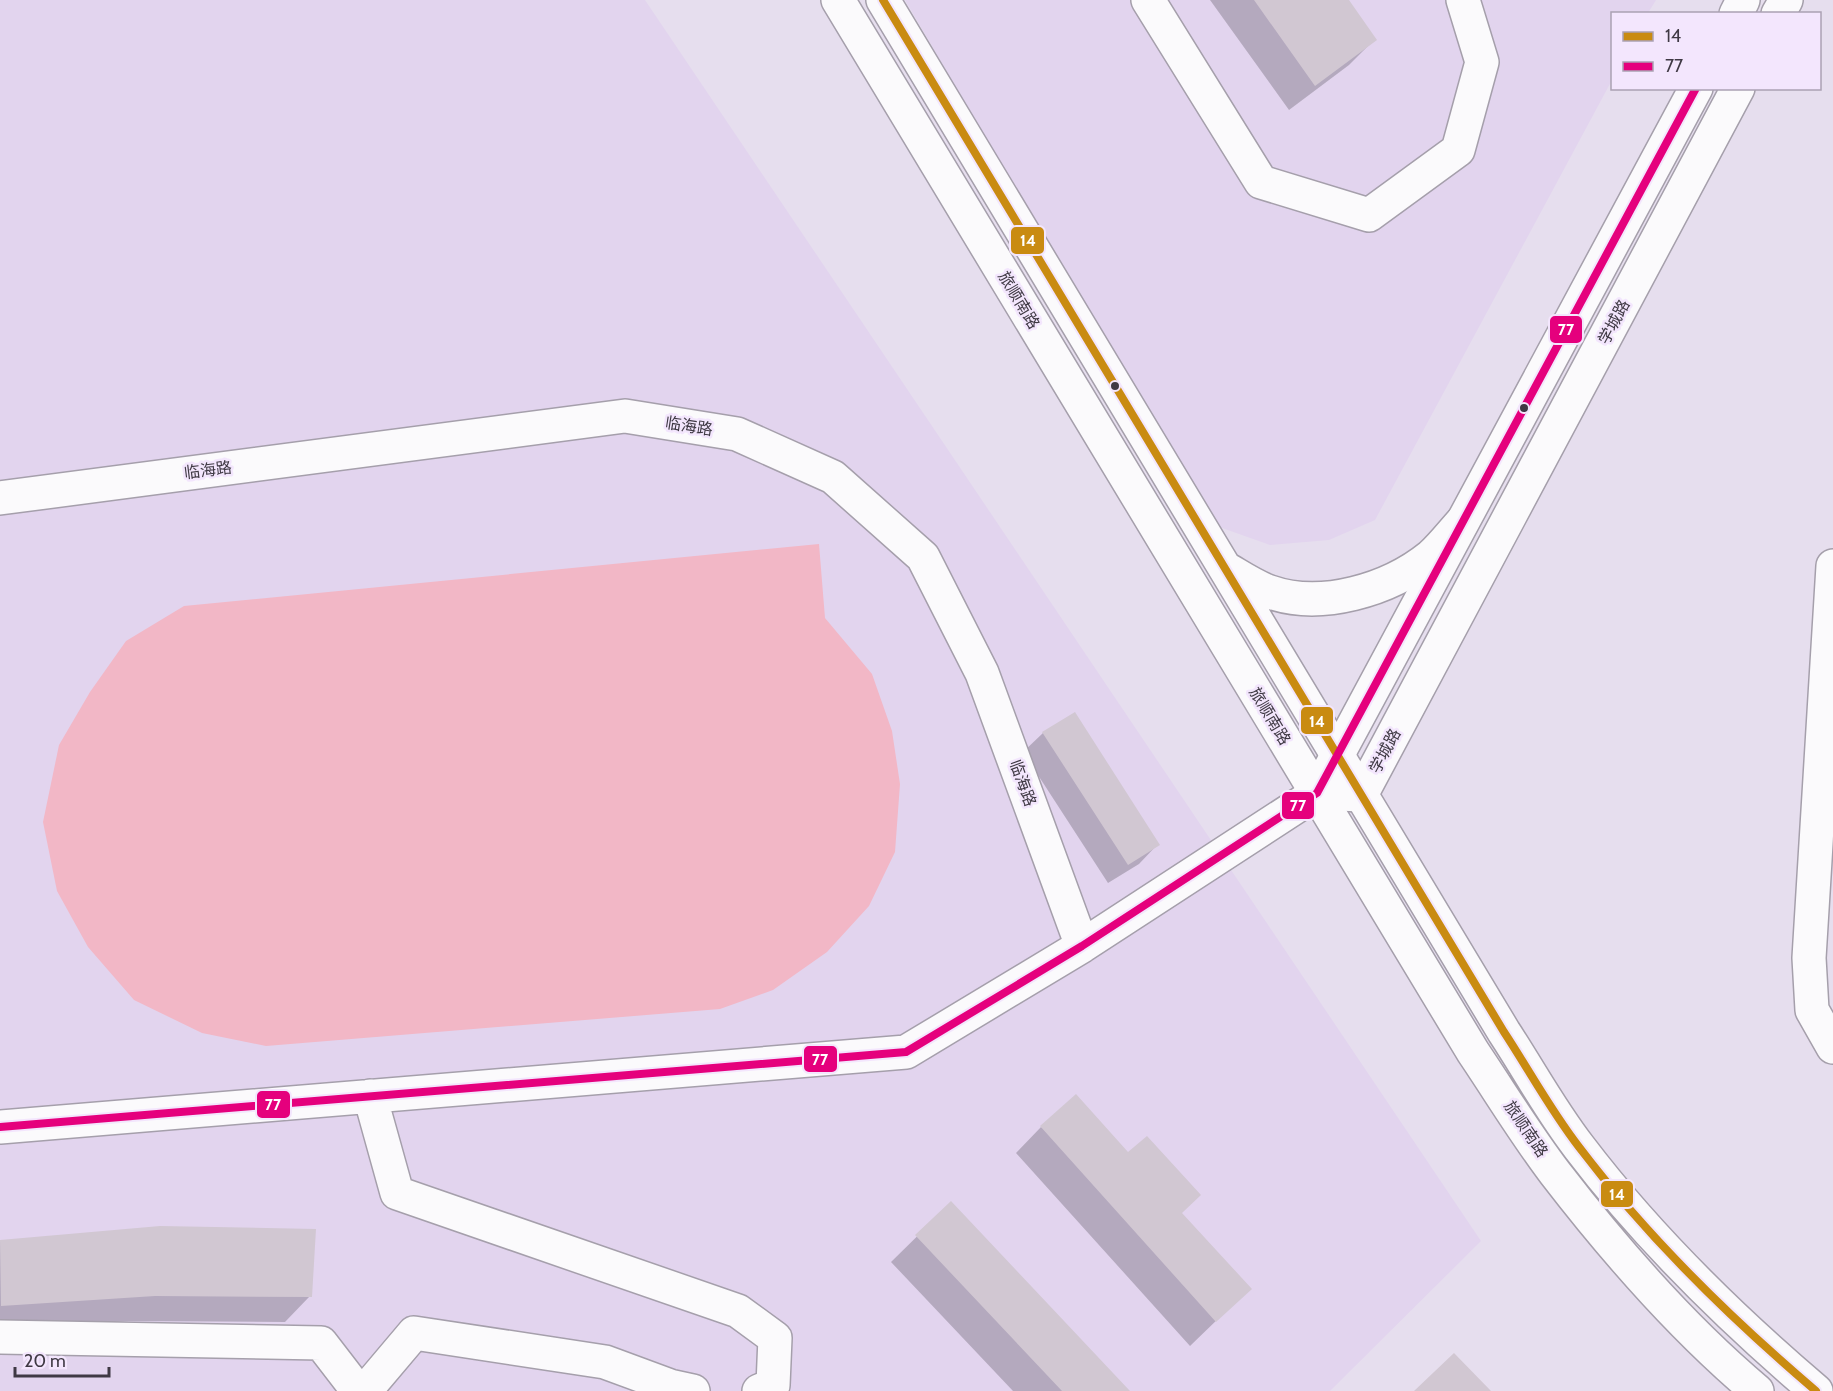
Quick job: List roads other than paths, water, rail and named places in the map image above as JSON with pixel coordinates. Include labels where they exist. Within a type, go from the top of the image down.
[{"type":"main road","name":"旅顺南路","points":[[838,0],[1473,1052],[1554,1172],[1639,1276],[1757,1391]]},
{"type":"main road","name":"旅顺南路","points":[[883,0],[1504,1032],[1578,1146],[1664,1251],[1765,1348],[1816,1391]]},
{"type":"main road","points":[[1148,0],[1261,182],[1369,215],[1458,150],[1482,62],[1464,0]]},
{"type":"main road","points":[[0,1127],[906,1052],[1082,946],[1317,793],[1695,90]]},
{"type":"main road","name":"学城路","points":[[1361,795],[1737,90]]},
{"type":"main road","name":"临海路","points":[[0,498],[624,416],[737,434],[833,477],[923,557],[982,673],[1082,946]]},
{"type":"main road","points":[[1225,568],[1269,592],[1308,600],[1348,594],[1393,580],[1421,562],[1462,522]]},
{"type":"main road","points":[[1833,566],[1809,958],[1812,1011],[1833,1047]]},
{"type":"main road","points":[[1317,793],[1361,795]]},
{"type":"main road","points":[[370,1096],[397,1193],[738,1311],[775,1338],[772,1385],[759,1391]]},
{"type":"main road","points":[[365,1391],[414,1333],[605,1362],[670,1386],[693,1391]]},
{"type":"main road","points":[[0,1337],[321,1343],[358,1391]]}]
